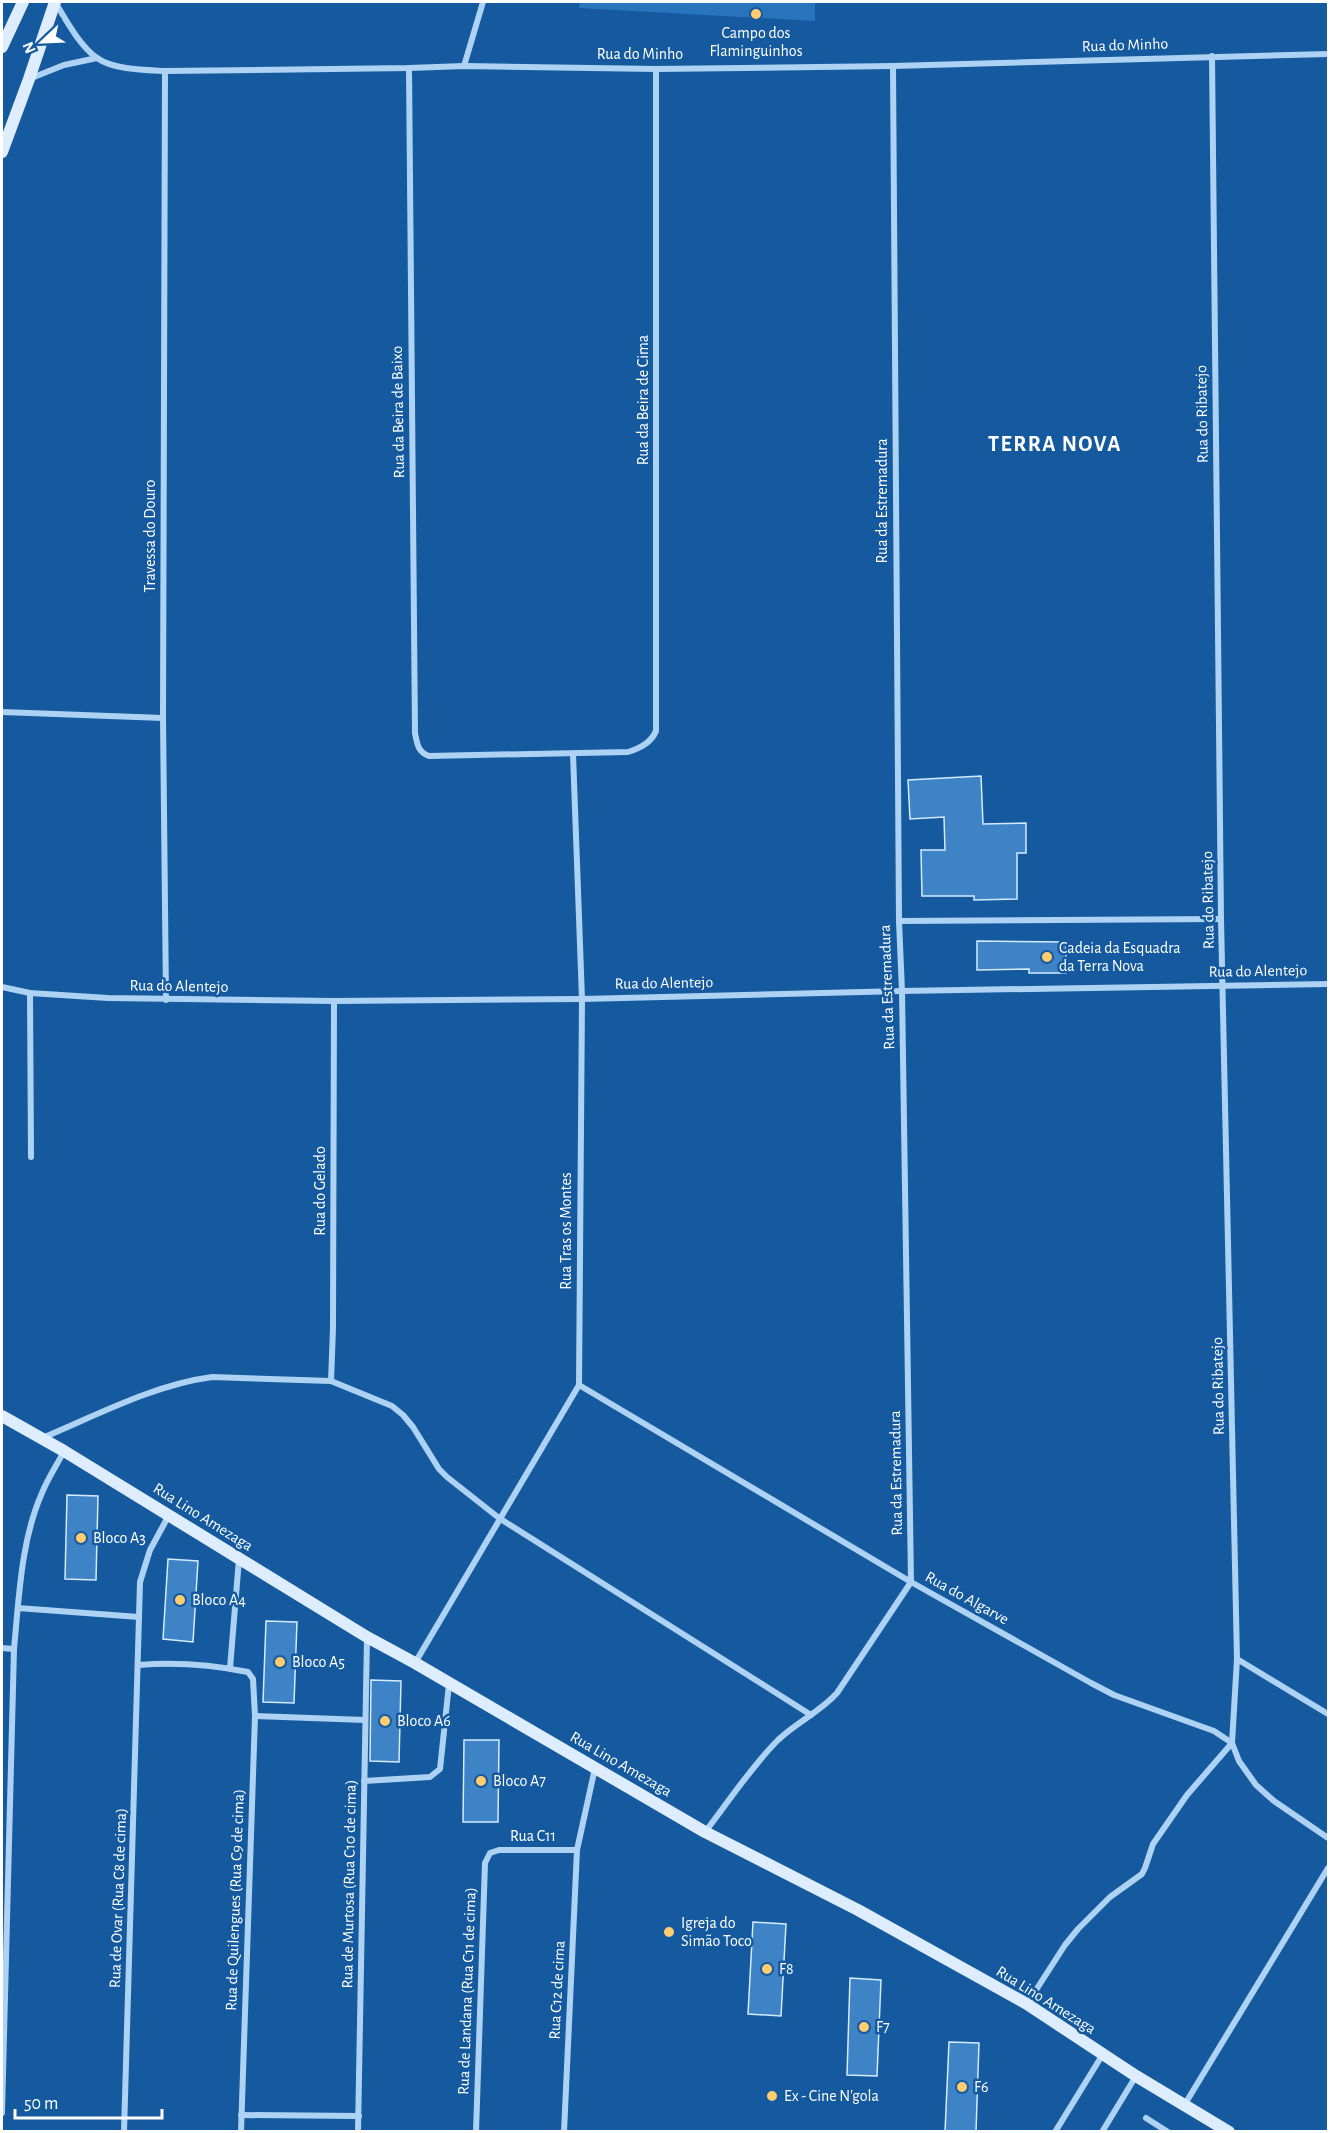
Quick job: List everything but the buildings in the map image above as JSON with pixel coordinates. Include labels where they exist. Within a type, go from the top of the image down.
[{"type":"street","points":[[2,47],[23,2]]},
{"type":"street","points":[[2,152],[55,2]]},
{"type":"street","name":"Rua do Minho","points":[[55,2],[73,32],[97,58],[120,67],[137,70],[464,66],[656,69],[893,66],[1329,54]]},
{"type":"street","points":[[464,66],[483,2]]},
{"type":"street","name":"Rua do Ribatejo","points":[[1212,56],[1221,920],[1238,1659],[1232,1743]]},
{"type":"street","name":"Rua do Minho","points":[[29,79],[64,64],[97,58]]},
{"type":"street","name":"Rua da Estremadura","points":[[893,66],[899,921],[911,1582]]},
{"type":"street","name":"Rua da Beira de Baixo","points":[[409,68],[415,733],[417,745],[422,753],[429,756],[573,754]]},
{"type":"street","name":"Rua da Beira de Cima","points":[[573,754],[628,752],[646,744],[657,731],[656,69]]},
{"type":"street","name":"Travessa do Douro","points":[[165,71],[163,717],[166,1000]]},
{"type":"street","points":[[2,712],[163,717]]},
{"type":"street","name":"Rua Tras os Montes","points":[[573,754],[582,999],[579,1385]]},
{"type":"street","points":[[899,921],[1221,920]]},
{"type":"street","name":"Rua do Alentejo","points":[[2,987],[30,993],[166,1000],[334,1001],[582,999],[1329,984]]},
{"type":"street","points":[[30,993],[31,1156]]},
{"type":"street","name":"Rua do Gelado","points":[[331,1381],[334,1001]]},
{"type":"street","points":[[42,1438],[129,1401],[193,1380],[212,1377],[331,1381],[383,1401],[398,1410],[413,1427],[439,1469],[499,1518],[811,1715]]},
{"type":"street","points":[[415,1663],[579,1385]]},
{"type":"street","name":"Rua do Algarve","points":[[579,1385],[911,1582],[1106,1691],[1205,1726],[1232,1743]]},
{"type":"street","name":"Rua Lino Amezaga","points":[[2,1416],[64,1451],[367,1637],[705,1832],[858,1911],[1027,2004],[1136,2076],[1229,2132]]},
{"type":"street","points":[[2,2113],[14,1649],[24,1559],[32,1525],[41,1494],[64,1451]]},
{"type":"street","name":"Rua de Ovar (Rua C8 de cima)","points":[[124,2132],[140,1582],[150,1550],[169,1515]]},
{"type":"street","points":[[139,1665],[230,1668],[239,1559]]},
{"type":"street","points":[[705,1832],[780,1738],[826,1705],[837,1693],[911,1582]]},
{"type":"street","points":[[18,1608],[139,1617]]},
{"type":"street","name":"Rua de Murtosa (Rua C10 de cima)","points":[[358,2132],[367,1637]]},
{"type":"street","points":[[2,1648],[14,1649]]},
{"type":"street","points":[[1238,1659],[1329,1714]]},
{"type":"street","name":"Rua de Quilengues (Rua C9 de cima)","points":[[230,1668],[248,1672],[253,1679],[255,1716],[241,2132]]},
{"type":"street","points":[[364,1781],[430,1777],[440,1769],[449,1683]]},
{"type":"street","points":[[255,1716],[365,1720]]},
{"type":"street","points":[[1027,2004],[1078,1929],[1110,1897],[1142,1874],[1153,1844],[1187,1795],[1232,1743],[1239,1761],[1256,1785],[1274,1801],[1329,1838]]},
{"type":"street","name":"Rua C12 de cima","points":[[564,2132],[577,1850],[595,1768]]},
{"type":"street","name":"Rua C11","points":[[489,1853],[499,1850],[577,1850]]},
{"type":"street","name":"Rua de Landana (Rua C11 de cima)","points":[[476,2132],[485,1863],[489,1853]]},
{"type":"street","points":[[1185,2104],[1329,1868]]},
{"type":"street","points":[[1055,2132],[1103,2054]]},
{"type":"street","points":[[1102,2132],[1136,2076]]},
{"type":"street","points":[[241,2115],[359,2116]]},
{"type":"street","points":[[1146,2118],[1168,2132]]},
{"type":"shaded area","name":"Campo dos Flaminguinhos","points":[[580,2],[815,2],[815,21],[579,8]]},
{"type":"place","name":"Campo dos Flaminguinhos","points":[[756,14]]},
{"type":"place","name":"Cadeia da Esquadra da Terra Nova","points":[[1047,957]]},
{"type":"place","name":"Bloco A3","points":[[81,1538]]},
{"type":"place","name":"Bloco A4","points":[[180,1600]]},
{"type":"place","name":"Bloco A5","points":[[280,1662]]},
{"type":"place","name":"Bloco A6","points":[[385,1721]]},
{"type":"place","name":"Bloco A7","points":[[481,1781]]},
{"type":"place","name":"Igreja do Simão Toco","points":[[669,1932]]},
{"type":"place","name":"F8","points":[[767,1969]]},
{"type":"place","name":"F7","points":[[864,2027]]},
{"type":"place","name":"F6","points":[[962,2087]]},
{"type":"place","name":"Ex - Cine N'gola","points":[[772,2096]]},
{"type":"district","name":"TERRA NOVA","points":[[1055,444]]}]
